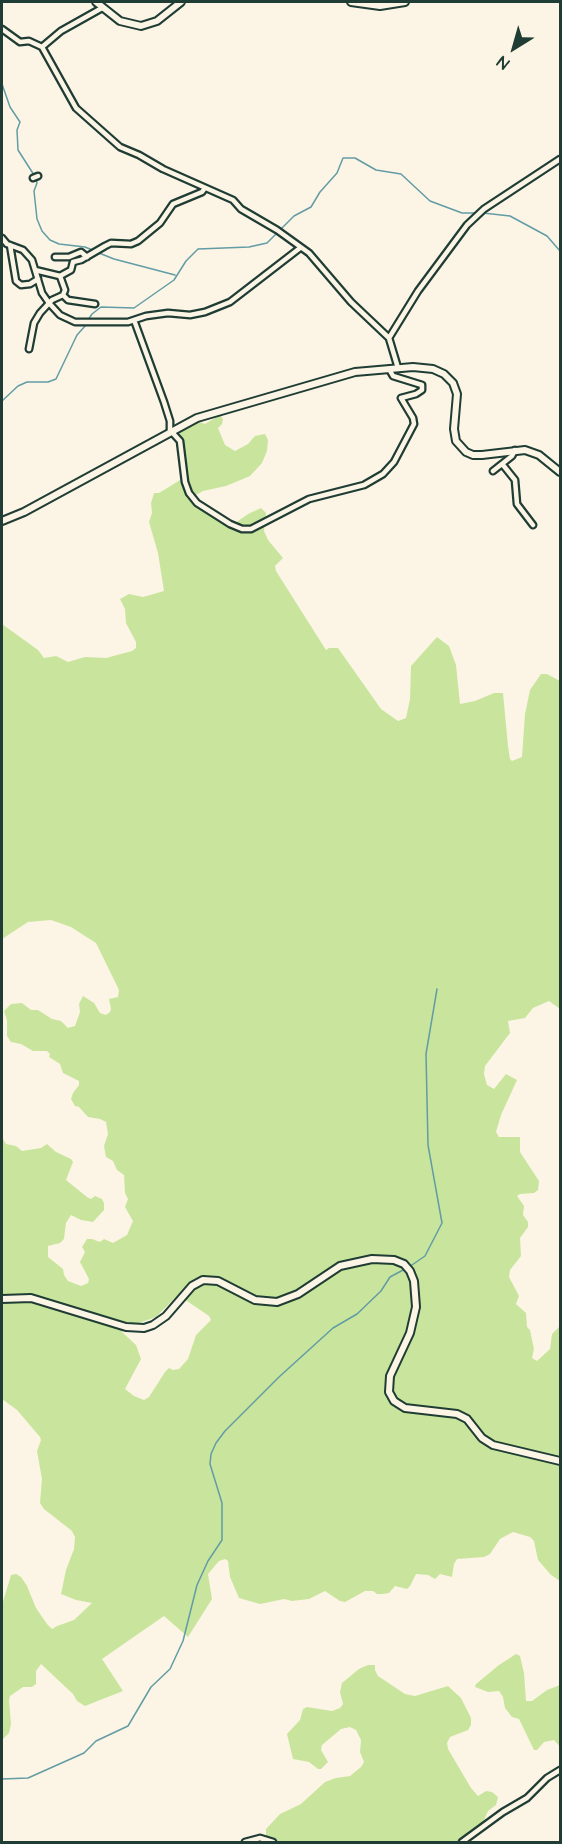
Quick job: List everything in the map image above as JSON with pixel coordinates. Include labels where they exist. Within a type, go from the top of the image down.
[{"type":"main road","points":[[96,2],[120,21],[141,26],[157,21],[181,2]]},
{"type":"main road","points":[[351,2],[380,6],[405,2]]},
{"type":"main road","points":[[2,521],[24,512],[170,430],[197,418],[355,372],[398,368],[433,369],[444,374],[453,383],[457,394],[454,429],[456,441],[466,452],[483,455],[525,450],[539,455],[561,472]]},
{"type":"main road","points":[[2,1299],[31,1298],[126,1327],[144,1328],[166,1316],[192,1286],[203,1280],[218,1281],[255,1299],[277,1302],[298,1294],[340,1266],[372,1259],[394,1260],[404,1264],[410,1270],[414,1281],[416,1307],[410,1333],[390,1376],[389,1392],[394,1401],[405,1408],[458,1414],[467,1419],[482,1438],[493,1445],[561,1461]]},
{"type":"street","points":[[42,47],[61,31],[102,8]]},
{"type":"street","points":[[2,29],[20,42],[28,41],[42,47],[76,108],[120,147],[233,200],[240,209],[277,230],[309,253],[351,302],[389,338]]},
{"type":"street","points":[[398,368],[390,348],[389,338],[418,291],[467,225],[484,209],[561,159]]},
{"type":"street","points":[[60,276],[71,270],[73,262],[111,243],[124,245],[138,241],[160,223],[173,204],[202,192],[205,188]]},
{"type":"street","points":[[2,238],[10,245],[23,250],[32,260],[42,293],[60,315],[75,322],[128,322],[146,316],[168,313],[197,314],[230,302],[300,248]]},
{"type":"street","points":[[10,245],[16,281],[21,285],[30,284],[38,279]]},
{"type":"street","points":[[55,257],[69,257],[81,252],[87,257]]},
{"type":"street","points":[[35,270],[57,273],[64,284],[63,296]]},
{"type":"street","points":[[28,349],[34,323],[40,313],[49,303],[63,296]]},
{"type":"street","points":[[63,296],[68,300],[95,304]]},
{"type":"street","points":[[134,320],[164,402],[170,421],[170,430],[180,441],[185,482],[189,493],[197,504],[230,525],[242,529],[251,530],[309,499],[364,485],[383,474],[393,462],[414,424],[401,398],[422,390],[422,385],[393,376],[389,369]]},
{"type":"street","points":[[493,471],[503,465],[515,450]]},
{"type":"street","points":[[503,465],[515,480],[518,504],[532,525]]},
{"type":"street","points":[[462,1842],[503,1812],[527,1798],[547,1778],[561,1770]]},
{"type":"street","points":[[245,1842],[260,1838],[273,1842]]},
{"type":"green space","points":[[220,415],[223,419],[218,428],[225,445],[235,451],[248,444],[255,436],[265,434],[268,440],[267,451],[262,463],[250,476],[226,486],[203,491],[194,496],[196,505],[231,526],[261,508],[266,513],[264,531],[268,540],[283,558],[275,566],[276,571],[326,650],[338,648],[381,709],[398,721],[406,718],[410,699],[411,666],[437,637],[449,646],[456,665],[460,704],[494,693],[503,693],[508,746],[512,761],[522,757],[525,714],[530,690],[541,674],[547,674],[560,681],[560,1009],[549,1001],[533,1008],[525,1018],[508,1021],[510,1033],[485,1066],[484,1074],[487,1085],[494,1089],[506,1074],[517,1080],[496,1132],[499,1137],[520,1137],[520,1152],[539,1181],[538,1190],[534,1193],[517,1196],[524,1206],[523,1215],[528,1222],[528,1227],[520,1238],[521,1256],[510,1270],[509,1277],[519,1296],[516,1304],[526,1313],[527,1327],[530,1330],[534,1349],[532,1358],[537,1361],[550,1349],[552,1334],[560,1326],[560,1581],[551,1575],[538,1560],[534,1541],[530,1537],[513,1532],[500,1539],[490,1554],[484,1557],[457,1559],[452,1577],[440,1574],[435,1579],[428,1575],[416,1574],[407,1589],[395,1586],[389,1593],[383,1594],[365,1591],[345,1602],[325,1591],[309,1599],[292,1601],[284,1599],[260,1604],[239,1598],[230,1577],[228,1561],[225,1559],[219,1561],[208,1574],[212,1599],[188,1637],[164,1616],[102,1659],[123,1691],[85,1706],[77,1701],[73,1694],[41,1664],[36,1671],[36,1684],[32,1687],[23,1687],[10,1696],[11,1724],[9,1733],[2,1740],[2,1605],[11,1575],[16,1574],[21,1577],[36,1608],[52,1629],[74,1620],[92,1603],[61,1594],[66,1570],[74,1549],[75,1537],[72,1531],[44,1509],[40,1503],[42,1479],[37,1451],[40,1437],[17,1410],[2,1399],[2,1137],[6,1144],[16,1146],[22,1151],[41,1148],[47,1144],[56,1152],[71,1159],[73,1162],[66,1180],[87,1197],[91,1199],[95,1196],[102,1199],[104,1203],[104,1210],[93,1222],[71,1215],[66,1223],[64,1239],[60,1243],[48,1246],[48,1257],[63,1269],[68,1281],[81,1286],[88,1283],[89,1279],[80,1262],[85,1252],[82,1247],[87,1239],[100,1242],[104,1239],[113,1243],[127,1235],[133,1221],[125,1207],[128,1199],[125,1193],[124,1175],[117,1170],[113,1161],[106,1157],[104,1146],[108,1134],[106,1122],[88,1117],[79,1107],[75,1106],[71,1099],[79,1081],[63,1073],[60,1064],[49,1057],[50,1054],[47,1051],[33,1051],[21,1044],[11,1042],[7,1036],[7,1020],[4,1011],[11,1004],[22,1003],[31,1010],[38,1010],[52,1019],[61,1021],[68,1028],[75,1026],[80,1012],[79,1004],[83,996],[94,1003],[100,1013],[106,1015],[111,1009],[109,999],[118,997],[119,990],[96,943],[71,927],[51,920],[28,922],[2,939],[2,624],[38,650],[44,658],[56,656],[68,662],[85,657],[106,658],[136,648],[136,642],[126,623],[125,609],[120,599],[129,594],[143,597],[164,591],[158,553],[149,522],[152,513],[151,503],[154,493],[159,493],[185,477],[180,431],[194,420],[205,424]],"holes":[[[178,1295],[209,1316],[211,1320],[196,1335],[188,1359],[179,1369],[169,1368],[149,1397],[144,1400],[125,1389],[141,1359],[136,1345],[122,1332],[127,1324],[139,1323],[156,1317]]]},
{"type":"green space","points":[[516,1654],[520,1656],[524,1673],[526,1701],[532,1701],[547,1690],[560,1685],[560,1747],[554,1740],[544,1742],[537,1750],[534,1750],[519,1719],[512,1717],[505,1708],[499,1691],[488,1692],[475,1687],[499,1665]]},
{"type":"green space","points":[[375,1665],[378,1676],[405,1694],[415,1696],[448,1686],[461,1698],[471,1718],[471,1725],[468,1730],[450,1737],[447,1743],[448,1749],[478,1796],[486,1791],[498,1797],[496,1805],[488,1811],[481,1827],[467,1833],[459,1842],[247,1842],[266,1837],[266,1829],[280,1814],[301,1804],[325,1782],[350,1776],[361,1767],[364,1762],[360,1752],[361,1740],[356,1730],[350,1727],[341,1729],[322,1745],[321,1750],[328,1762],[321,1769],[309,1762],[293,1759],[287,1734],[300,1720],[303,1709],[307,1707],[332,1711],[340,1708],[343,1704],[340,1692],[342,1683],[359,1669]]},
{"type":"waterway","points":[[2,84],[10,107],[20,122],[17,130],[18,150],[34,175]]},
{"type":"waterway","points":[[88,320],[101,307],[134,308],[174,280],[186,261],[198,249],[249,247],[267,243],[294,216],[311,207],[320,192],[337,173],[343,158],[355,158],[376,170],[401,174],[430,201],[462,213],[478,213]]},
{"type":"waterway","points":[[36,179],[34,191],[37,219],[42,231],[50,240],[59,244],[85,247],[95,251]]},
{"type":"waterway","points":[[483,213],[510,216],[547,236],[560,251]]},
{"type":"waterway","points":[[99,253],[175,275]]},
{"type":"waterway","points":[[2,401],[18,386],[27,382],[48,382],[56,379],[77,335],[86,325]]},
{"type":"waterway","points":[[409,1267],[425,1256],[442,1223],[428,1145],[426,1054],[437,989]]},
{"type":"waterway","points":[[2,1779],[28,1778],[84,1753],[96,1741],[128,1726],[151,1687],[170,1669],[183,1641],[197,1585],[208,1561],[222,1540],[222,1503],[210,1464],[216,1443],[279,1377],[333,1328],[357,1314],[381,1291],[390,1277],[405,1269]]}]
